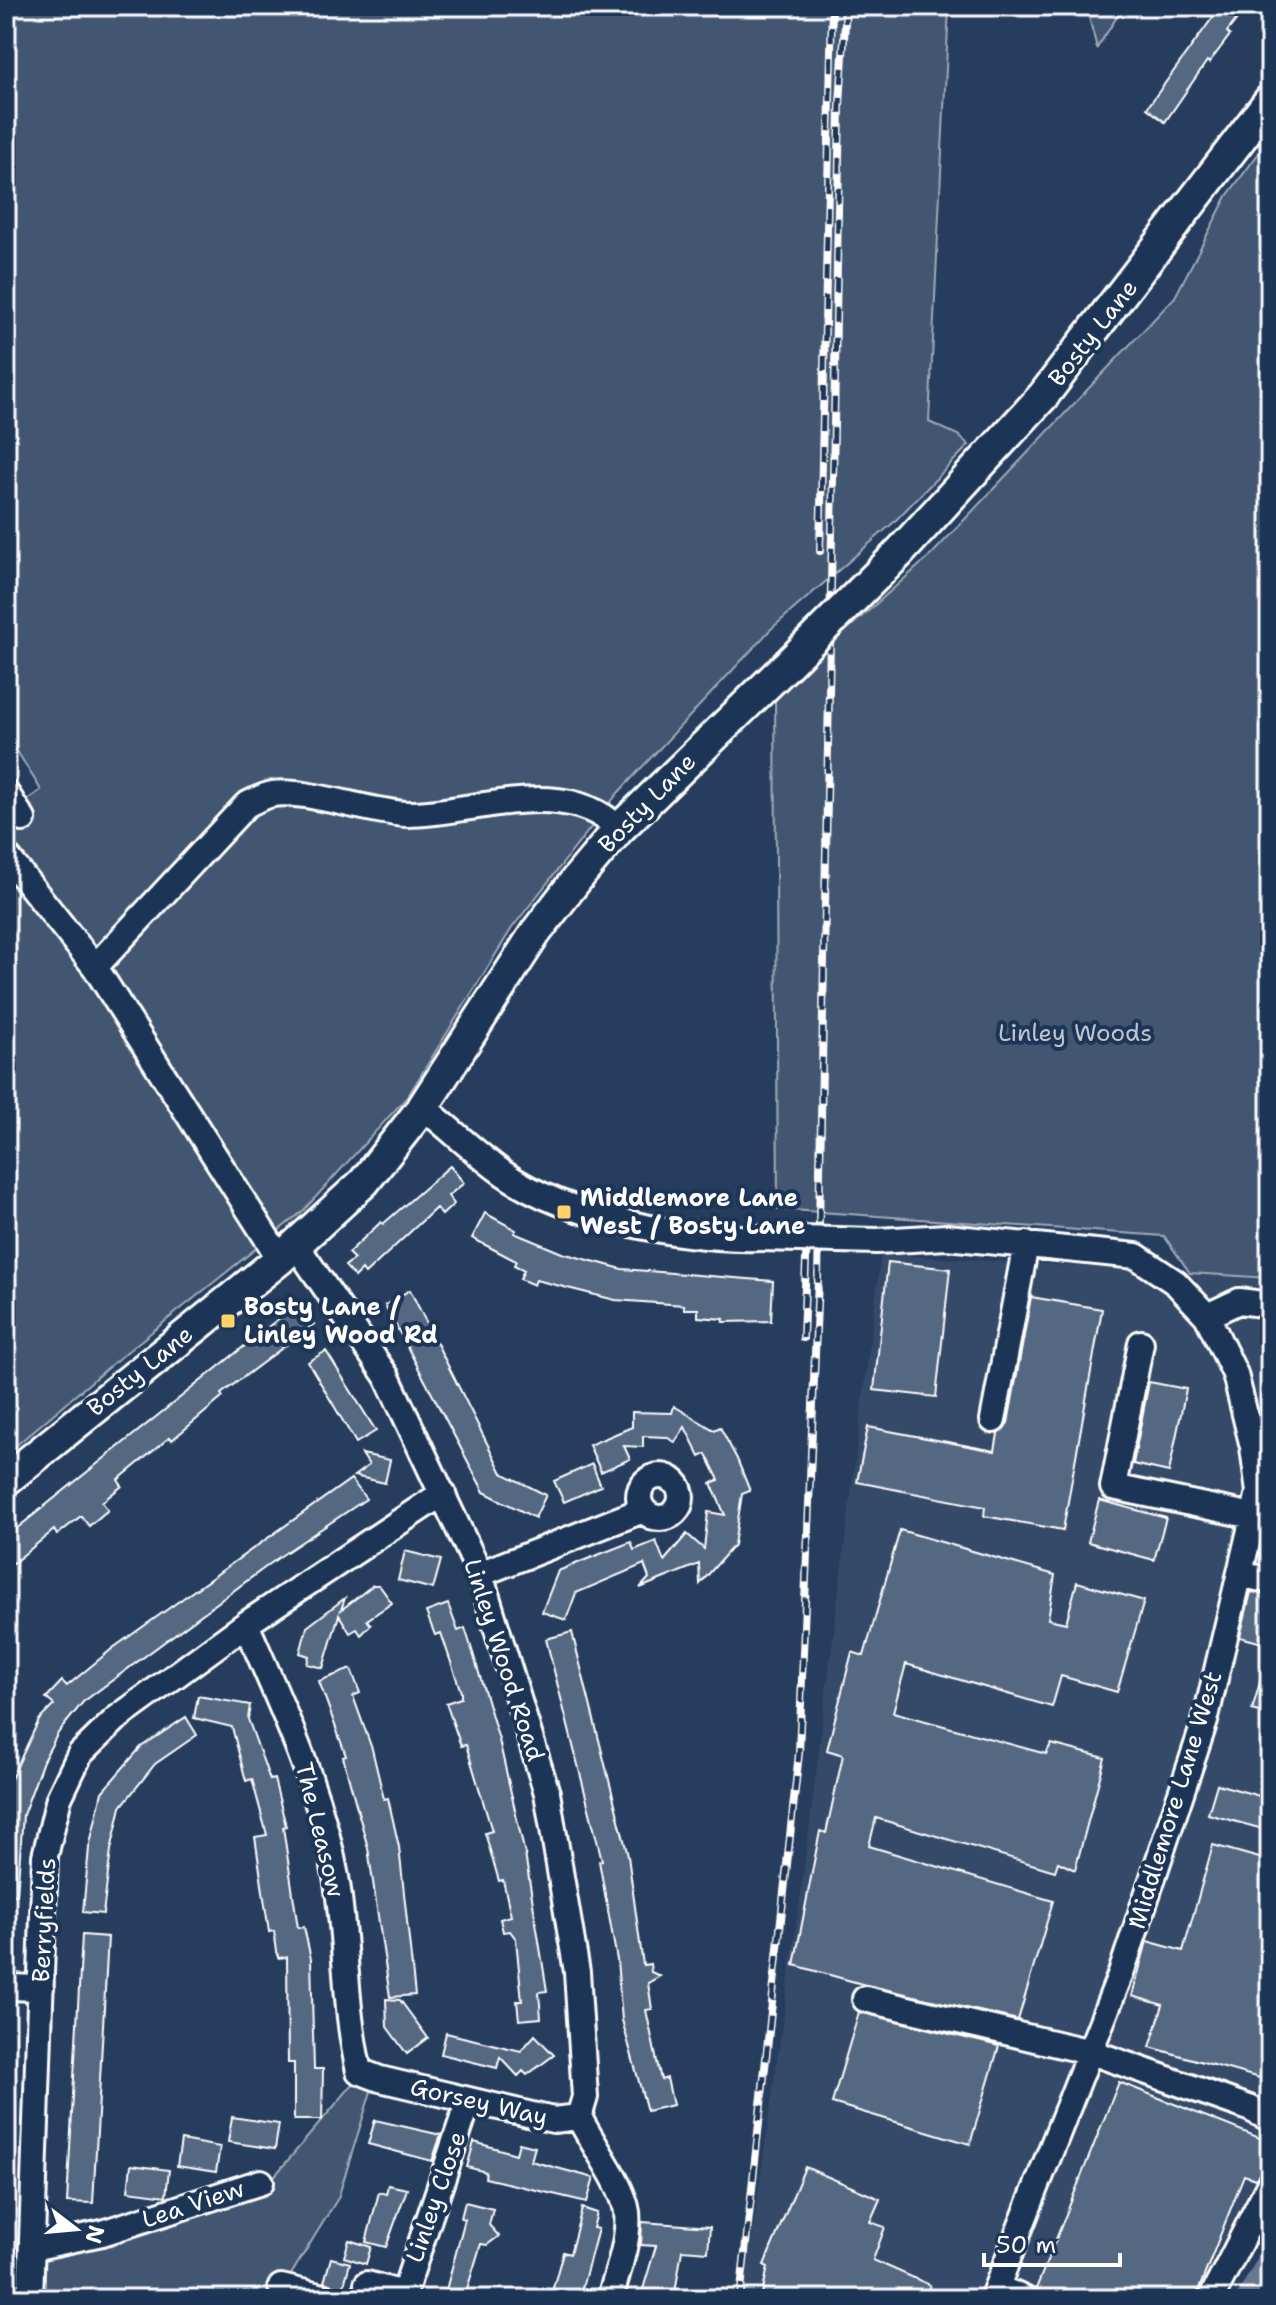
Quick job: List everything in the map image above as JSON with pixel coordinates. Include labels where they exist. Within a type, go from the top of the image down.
[{"type":"main road","name":"Bosty Lane","points":[[6,1480],[288,1252],[364,1182],[423,1107],[536,932],[619,829],[898,554],[1043,396],[1270,100]]},
{"type":"street","points":[[6,793],[23,819]]},
{"type":"street","points":[[95,967],[246,805],[272,793],[405,814],[455,811],[490,802],[561,802],[605,815],[619,829]]},
{"type":"street","name":"Linley Wood Road","points":[[6,855],[95,967],[288,1252],[387,1377],[480,1574],[547,1793],[577,1972],[585,2097],[579,2117]]},
{"type":"street","name":"Middlemore Lane West","points":[[423,1107],[504,1174],[561,1205],[636,1225],[761,1238],[877,1241],[947,1237],[1136,1256],[1176,1283],[1207,1316],[1235,1374],[1253,1447],[1259,1492],[1205,1721],[1091,2052],[994,2293]]},
{"type":"street","points":[[993,1420],[1026,1244]]},
{"type":"street","points":[[1207,1316],[1239,1301],[1270,1305]]},
{"type":"street","points":[[1141,1343],[1113,1487],[1253,1516]]},
{"type":"street","name":"Berryfields","points":[[30,2299],[45,1856],[59,1798],[80,1754],[116,1719],[246,1624],[443,1493]]},
{"type":"street","points":[[480,1574],[643,1510]]},
{"type":"street","points":[[1240,1574],[1270,1581]]},
{"type":"street","name":"The Leasow","points":[[246,1624],[306,1764],[336,1877],[352,2042],[359,2071],[380,2079]]},
{"type":"street","points":[[6,1987],[41,1988]]},
{"type":"street","points":[[865,1999],[1091,2052],[1249,2108],[1270,2119]]},
{"type":"street","name":"Gorsey Way","points":[[380,2079],[553,2120],[579,2117]]},
{"type":"street","name":"Linley Close","points":[[367,2284],[403,2297],[469,2100]]},
{"type":"street","points":[[579,2117],[623,2198],[627,2213],[626,2235],[610,2299]]},
{"type":"street","name":"Lea View","points":[[32,2248],[102,2233],[261,2182]]},
{"type":"street","points":[[1211,2299],[1270,2183]]},
{"type":"street","points":[[281,2287],[332,2299]]},
{"type":"street","points":[[994,2293],[1024,2299]]},
{"type":"shaded area","points":[[881,1254],[1270,1278],[1270,2206],[1219,2299],[743,2299],[801,1892]]},
{"type":"green space","points":[[6,6],[949,6],[929,422],[958,435],[969,445],[893,523],[771,629],[618,793],[512,928],[408,1096],[303,1211],[118,1359],[6,1454],[6,800],[20,805],[41,790],[6,733]]},
{"type":"green space","points":[[1086,6],[1124,6],[1097,48]]},
{"type":"green space","name":"Linley Woods","points":[[1270,138],[1270,1278],[1190,1273],[1164,1236],[778,1209],[775,694],[932,554],[1175,297],[1227,196]]},
{"type":"green space","points":[[358,2078],[373,2085],[338,2198],[276,2299],[36,2299],[37,2257],[260,2193]]},
{"type":"building","points":[[1221,6],[1247,6],[1227,32],[1230,35],[1209,63],[1207,61],[1165,122],[1147,108]]},
{"type":"building","points":[[450,1166],[464,1183],[448,1196],[454,1204],[442,1215],[436,1208],[365,1274],[362,1270],[355,1277],[345,1266],[354,1259],[348,1253]]},
{"type":"building","points":[[485,1213],[516,1230],[514,1233],[562,1253],[622,1269],[773,1281],[771,1321],[723,1322],[724,1319],[698,1317],[698,1309],[684,1309],[684,1305],[615,1300],[536,1280],[534,1285],[520,1279],[524,1270],[514,1265],[516,1261],[472,1238]]},
{"type":"building","points":[[888,1262],[950,1269],[936,1397],[874,1390]]},
{"type":"building","points":[[410,1290],[502,1473],[546,1495],[535,1518],[484,1492],[385,1305]]},
{"type":"building","points":[[1031,1297],[1102,1309],[1063,1530],[984,1516],[985,1507],[857,1482],[868,1427],[995,1451],[998,1434],[1008,1423]]},
{"type":"building","points":[[298,1303],[314,1324],[221,1394],[223,1397],[172,1440],[170,1437],[118,1480],[122,1486],[102,1502],[108,1510],[89,1526],[81,1516],[57,1535],[54,1530],[6,1569],[6,1537]]},
{"type":"building","points":[[326,1351],[376,1431],[356,1443],[308,1362]]},
{"type":"building","points":[[1149,1382],[1186,1389],[1169,1472],[1133,1464]]},
{"type":"building","points":[[674,1406],[714,1430],[720,1427],[737,1459],[750,1491],[742,1494],[734,1545],[700,1584],[699,1564],[640,1588],[649,1578],[644,1564],[576,1593],[566,1620],[542,1612],[558,1571],[631,1542],[634,1550],[656,1541],[664,1561],[687,1534],[704,1549],[708,1512],[725,1515],[711,1483],[719,1480],[706,1454],[700,1457],[685,1427],[675,1442],[666,1437],[643,1436],[643,1447],[624,1446],[630,1459],[601,1472],[589,1445],[632,1427],[632,1412],[672,1413]]},
{"type":"building","points":[[362,1454],[390,1460],[385,1483],[354,1476],[369,1465]]},
{"type":"building","points":[[592,1464],[601,1486],[564,1502],[554,1481]]},
{"type":"building","points":[[351,1479],[366,1499],[282,1555],[83,1702],[58,1733],[43,1761],[23,1815],[17,1895],[6,1894],[6,1780],[10,1781],[39,1720],[54,1705],[46,1698],[62,1681],[67,1686],[113,1648]]},
{"type":"building","points":[[1099,1500],[1166,1518],[1154,1560],[1088,1542]]},
{"type":"building","points":[[900,1530],[1055,1575],[1048,1619],[1066,1623],[1077,1582],[1144,1601],[1117,1692],[1061,1676],[1052,1707],[906,1664],[893,1712],[1046,1754],[1051,1744],[1105,1758],[1075,1870],[1058,1862],[1055,1871],[876,1818],[869,1846],[1053,1901],[1018,2020],[794,1965],[820,1831],[826,1833],[843,1755],[827,1750],[852,1652],[864,1656]]},
{"type":"building","points":[[405,1551],[441,1560],[433,1589],[398,1580]]},
{"type":"building","points":[[373,1585],[379,1585],[392,1603],[367,1620],[371,1625],[361,1635],[357,1629],[350,1633],[339,1615],[323,1668],[307,1664],[309,1656],[300,1653],[307,1627],[345,1598],[341,1610]]},
{"type":"building","points":[[1251,1592],[1270,1596],[1270,1645],[1240,1637]]},
{"type":"building","points":[[448,1604],[458,1631],[465,1628],[473,1653],[499,1740],[525,1854],[547,1991],[539,1992],[541,2018],[519,2020],[517,2001],[522,2001],[516,1939],[510,1931],[503,1932],[500,1919],[511,1916],[503,1880],[499,1881],[485,1833],[492,1831],[466,1745],[461,1746],[446,1703],[461,1698],[461,1692],[441,1633],[435,1635],[426,1612]]},
{"type":"building","points":[[572,1632],[628,1856],[643,1965],[650,1964],[651,1972],[660,1976],[648,1983],[652,2009],[646,2010],[661,2080],[667,2078],[673,2105],[647,2111],[622,2020],[617,1960],[599,1861],[602,1860],[546,1639]]},
{"type":"building","points":[[1266,1662],[1270,1662],[1270,1715],[1252,1710]]},
{"type":"building","points":[[351,1669],[360,1693],[353,1696],[372,1749],[384,1799],[388,1798],[399,1847],[415,1995],[390,1997],[368,1848],[343,1757],[346,1756],[319,1681]]},
{"type":"building","points":[[198,1696],[250,1705],[248,1719],[270,1780],[274,1779],[286,1826],[283,1827],[298,1928],[304,1927],[311,1959],[314,2069],[323,2069],[322,2120],[294,2120],[294,2063],[288,2063],[287,1957],[278,1958],[274,1931],[269,1932],[255,1837],[267,1835],[252,1779],[246,1781],[232,1727],[194,1718]]},
{"type":"building","points":[[186,1717],[197,1735],[155,1764],[121,1807],[111,1850],[103,1914],[83,1912],[89,1848],[102,1792],[141,1747]]},
{"type":"building","points":[[1217,1784],[1270,1799],[1270,1831],[1208,1814]]},
{"type":"building","points":[[1213,1845],[1270,1861],[1270,2081],[1150,2047],[1163,2005],[1132,1996],[1147,1941],[1183,1951]]},
{"type":"building","points":[[82,1935],[108,1937],[93,2203],[67,2202]]},
{"type":"building","points":[[386,1999],[400,2000],[428,2038],[407,2054],[387,2027]]},
{"type":"building","points":[[859,2012],[999,2046],[970,2144],[832,2103]]},
{"type":"building","points":[[446,2033],[521,2051],[535,2035],[554,2055],[527,2075],[523,2071],[518,2076],[500,2057],[497,2068],[441,2054]]},
{"type":"building","points":[[1119,2082],[1270,2142],[1264,2170],[1255,2179],[1244,2175],[1195,2299],[1061,2299],[1036,2289]]},
{"type":"building","points":[[232,2117],[279,2124],[275,2149],[228,2142]]},
{"type":"building","points":[[375,2120],[441,2135],[432,2161],[368,2144]]},
{"type":"building","points":[[181,2140],[220,2147],[216,2172],[177,2166]]},
{"type":"building","points":[[474,2142],[516,2154],[519,2143],[535,2147],[531,2161],[594,2178],[587,2202],[485,2178],[486,2172],[467,2167]]},
{"type":"building","points":[[131,2165],[169,2170],[166,2196],[128,2191]]},
{"type":"building","points":[[805,2167],[880,2199],[870,2222],[885,2227],[873,2260],[930,2285],[924,2299],[761,2299],[768,2267],[764,2265]]},
{"type":"building","points":[[388,2185],[407,2189],[386,2247],[366,2242],[379,2192],[386,2194]]},
{"type":"building","points":[[465,2202],[493,2209],[489,2225],[499,2236],[487,2245],[481,2244],[464,2299],[449,2299],[451,2292],[446,2290],[465,2219],[461,2218]]},
{"type":"building","points":[[582,2208],[597,2213],[593,2228],[598,2229],[579,2299],[550,2299],[563,2252],[570,2254]]},
{"type":"building","points":[[642,2222],[710,2227],[708,2252],[682,2250],[674,2299],[652,2299],[654,2292],[643,2289],[656,2246],[641,2245]]},
{"type":"building","points":[[349,2240],[371,2247],[366,2264],[344,2257]]},
{"type":"building","points":[[331,2258],[350,2263],[343,2289],[324,2282]]},
{"type":"waterway","points":[[1245,2299],[1270,2254]]},
{"type":"railway","points":[[820,551],[832,6]]},
{"type":"railway","points":[[740,2299],[799,1753],[818,1279],[840,105],[846,6]]},
{"type":"railway","points":[[803,1338],[807,1234]]},
{"type":"place","name":"Middlemore Lane West / Bosty Lane","points":[[564,1212]]},
{"type":"place","name":"Bosty Lane / Linley Wood Rd","points":[[228,1321]]}]
